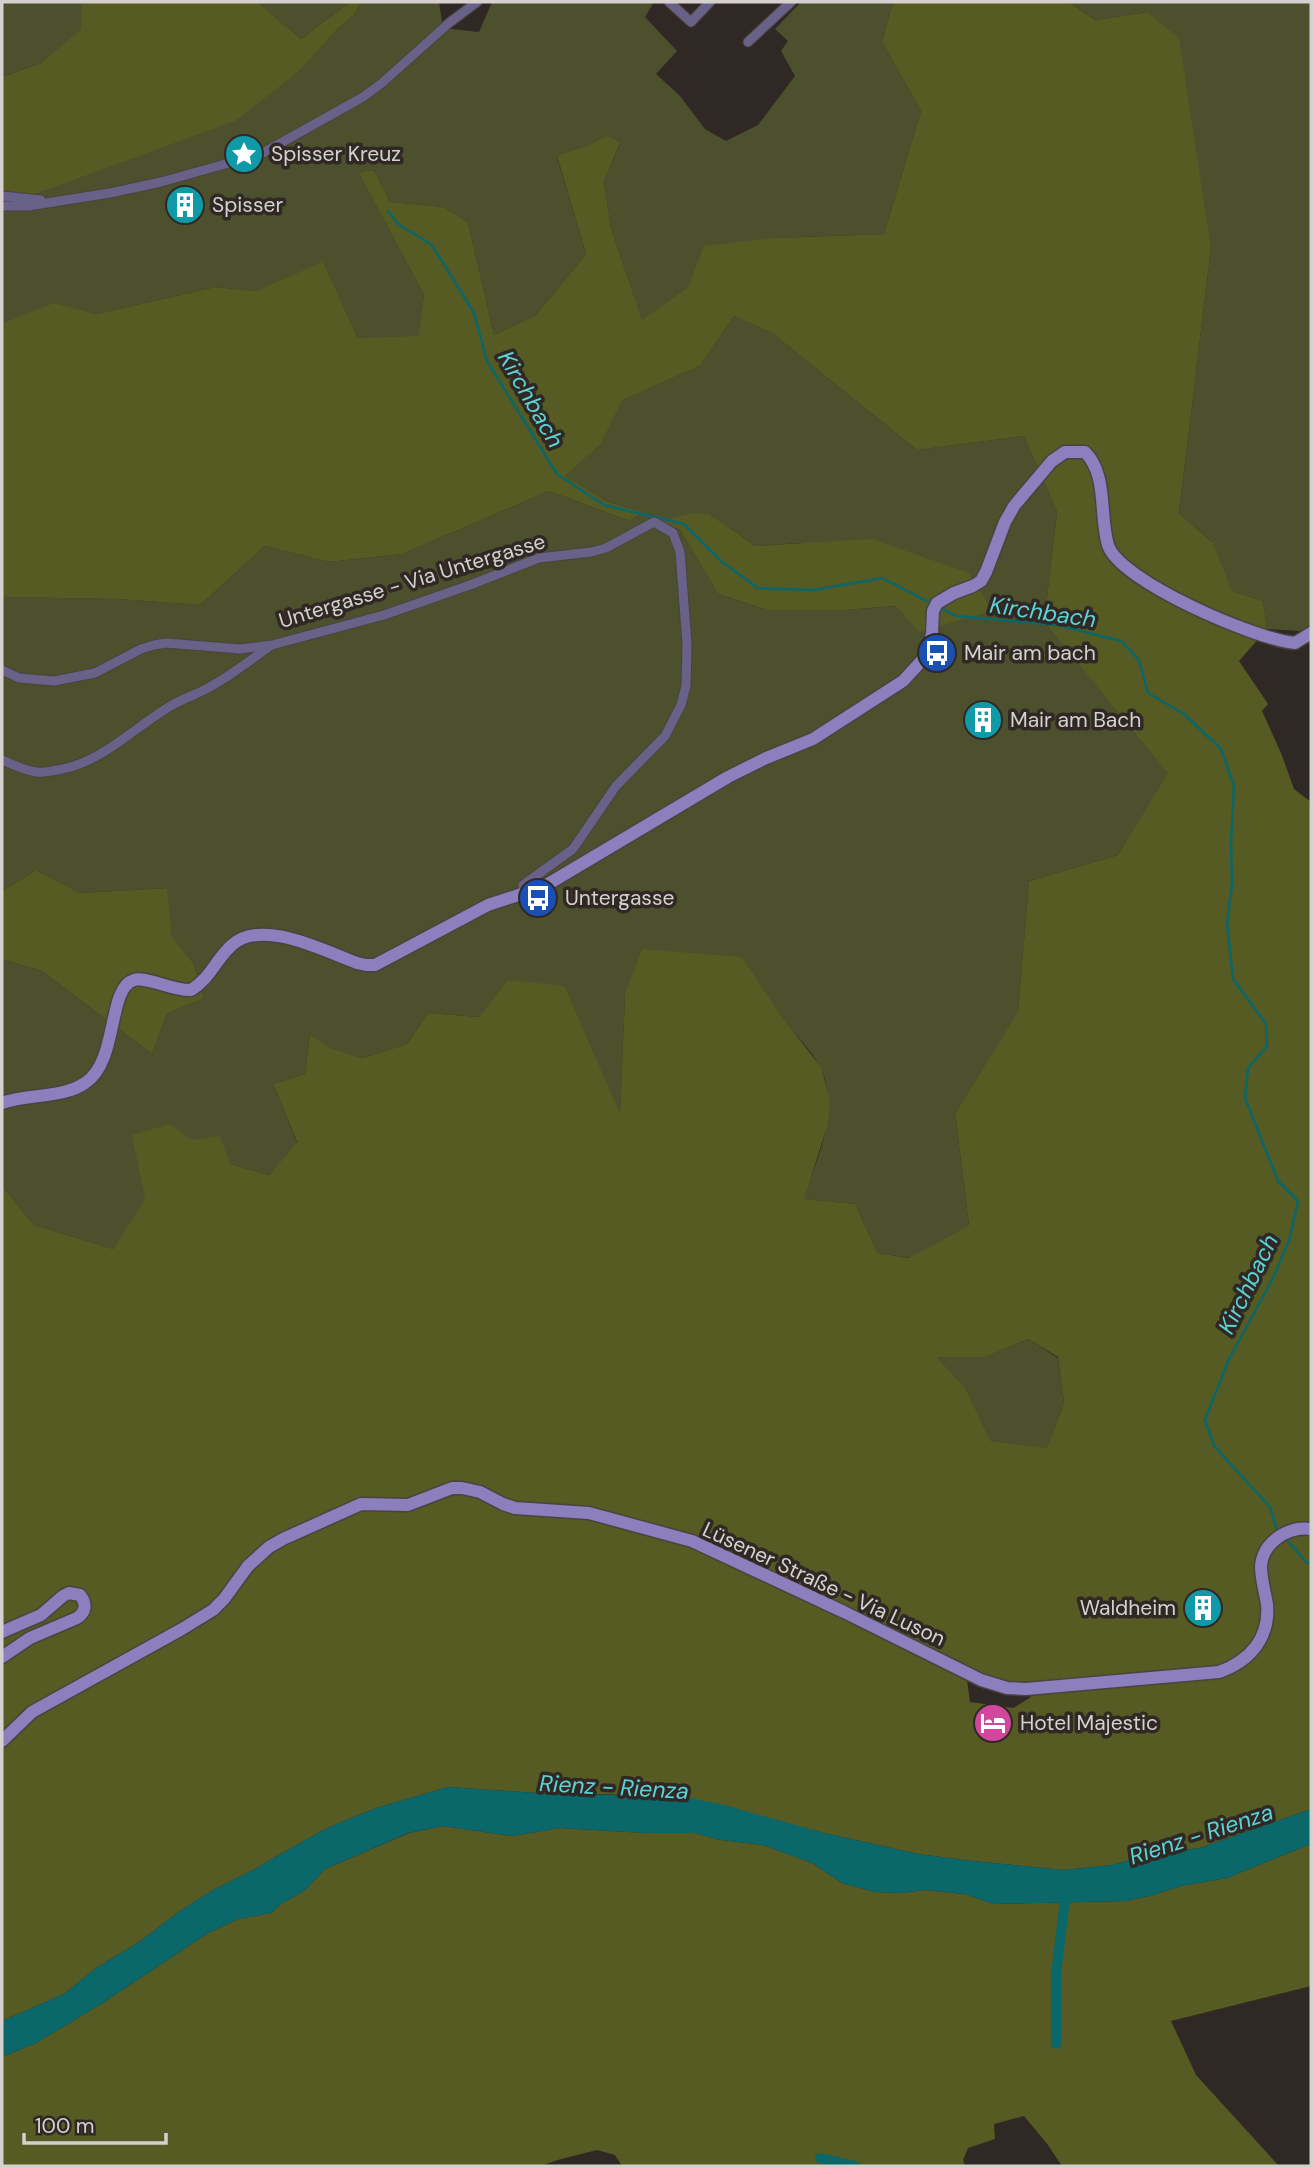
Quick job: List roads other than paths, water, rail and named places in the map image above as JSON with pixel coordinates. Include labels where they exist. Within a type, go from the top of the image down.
[{"type":"street","points":[[2,206],[28,205],[161,183],[261,154],[363,97],[477,2]]},
{"type":"street","points":[[669,2],[691,22],[710,2]]},
{"type":"street","points":[[748,42],[791,2]]},
{"type":"street","points":[[2,196],[50,201]]},
{"type":"street","points":[[2,1103],[72,1090],[90,1080],[110,1041],[119,994],[130,981],[145,980],[170,988],[191,990],[207,978],[232,945],[247,936],[257,934],[284,937],[356,963],[375,965],[488,905],[524,894],[555,880],[593,855],[729,777],[813,739],[903,681],[926,656],[932,634],[933,611],[937,603],[981,581],[1014,506],[1052,461],[1065,452],[1085,452],[1094,461],[1107,544],[1120,564],[1210,616],[1269,638],[1295,643],[1311,633]]},
{"type":"street","name":"Untergasse - Via Untergasse","points":[[2,670],[19,678],[54,681],[95,673],[141,649],[166,643],[240,649],[272,645],[384,615],[539,558],[606,548],[654,523],[674,533],[680,552],[687,644],[686,686],[681,705],[665,736],[616,786],[573,849],[523,885],[524,894]]},
{"type":"street","name":"Untergasse - Via Untergasse","points":[[2,760],[41,773],[73,768],[90,761],[174,704],[230,674],[272,645]]},
{"type":"street","name":"Lüsener Straße - Via Luson","points":[[2,1741],[32,1712],[213,1610],[248,1566],[269,1547],[360,1504],[408,1505],[452,1488],[472,1489],[515,1508],[589,1513],[692,1541],[981,1680],[1030,1689],[1219,1672],[1236,1664],[1250,1654],[1262,1639],[1267,1622],[1262,1574],[1264,1554],[1281,1535],[1294,1529],[1311,1529]]},
{"type":"street","points":[[2,1632],[41,1615],[69,1593],[80,1595],[84,1601],[83,1614],[30,1638],[2,1657]]},
{"type":"water","points":[[448,1787],[537,1793],[686,1797],[918,1854],[1064,1870],[1112,1865],[1154,1854],[1200,1848],[1311,1809],[1311,1844],[1227,1878],[1181,1886],[1126,1901],[993,1904],[965,1894],[924,1890],[875,1892],[842,1883],[812,1863],[763,1845],[721,1840],[694,1833],[560,1828],[512,1836],[443,1826],[408,1833],[325,1869],[304,1891],[271,1913],[238,1919],[208,1933],[101,2004],[36,2043],[2,2057],[2,2021],[64,1994],[96,1968],[139,1942],[213,1890],[325,1829],[376,1808]]},
{"type":"waterway","name":"Kirchbach","points":[[388,211],[398,224],[432,245],[474,313],[487,361],[557,474],[604,505],[684,524],[722,562],[758,588],[814,590],[882,578],[933,604]]},
{"type":"waterway","name":"Kirchbach","points":[[939,607],[956,616],[1057,625],[1121,641],[1139,660],[1148,693],[1184,714],[1221,749],[1234,786],[1232,885],[1227,923],[1233,979],[1266,1024],[1267,1046],[1248,1068],[1245,1098],[1278,1181],[1298,1201],[1289,1241],[1272,1280],[1229,1359],[1205,1420],[1214,1446],[1270,1507],[1280,1533]]},
{"type":"waterway","name":"Kirchbach","points":[[1285,1537],[1306,1562],[1311,1564]]},
{"type":"waterway","points":[[1056,2044],[1056,1974],[1066,1891]]},
{"type":"waterway","points":[[820,2158],[855,2166]]},
{"type":"place","name":"Spisser Kreuz","points":[[244,154]]},
{"type":"place","name":"Spisser","points":[[185,205]]},
{"type":"place","name":"Mair am bach","points":[[937,653]]},
{"type":"place","name":"Mair am Bach","points":[[983,720]]},
{"type":"place","name":"Untergasse","points":[[538,898]]},
{"type":"place","name":"Waldheim","points":[[1203,1608]]},
{"type":"place","name":"Hotel Majestic","points":[[993,1723]]},
{"type":"water label","name":"Rienz - Rienza","points":[[614,1787]]},
{"type":"water label","name":"Rienz - Rienza","points":[[1201,1834]]}]
